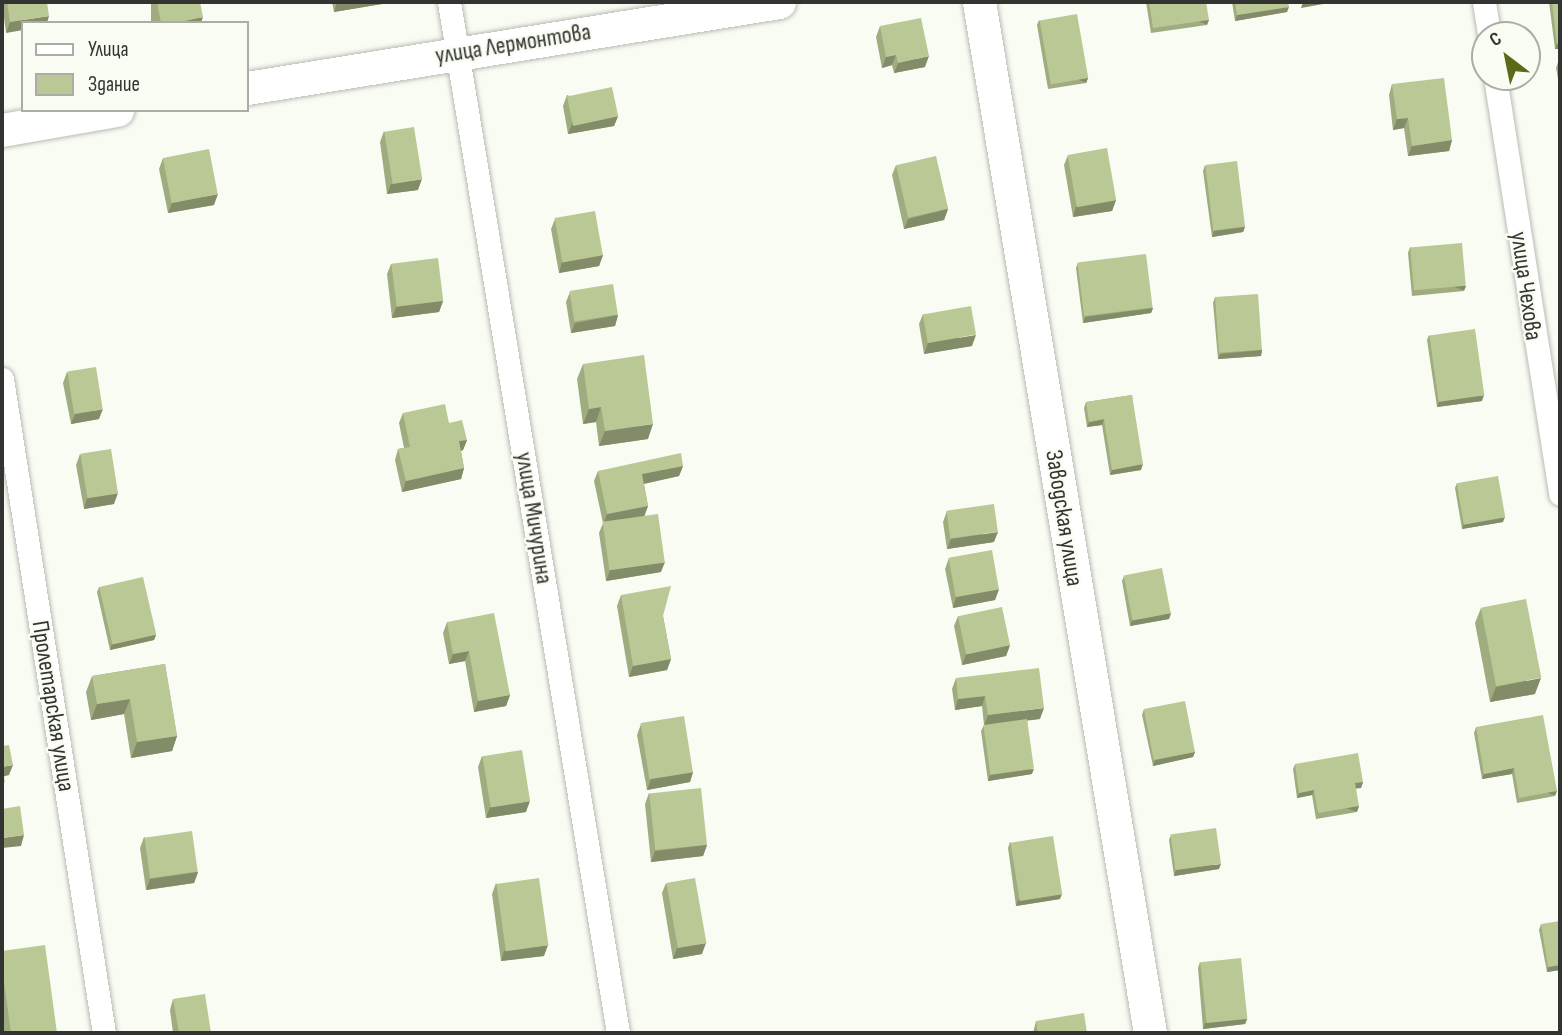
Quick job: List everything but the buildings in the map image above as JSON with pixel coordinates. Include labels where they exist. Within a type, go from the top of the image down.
[{"type":"street","name":"улица Мичурина","points":[[449,2],[618,1033]]},
{"type":"street","name":"улица Лермонтова","points":[[248,88],[779,2]]},
{"type":"street","name":"Заводская улица","points":[[979,2],[1150,1033]]},
{"type":"street","points":[[1484,2],[1487,21]]},
{"type":"street","name":"улица Чехова","points":[[1497,91],[1560,494]]},
{"type":"street","points":[[2,130],[106,112]]},
{"type":"street","name":"Пролетарская улица","points":[[2,379],[104,1033]]}]
